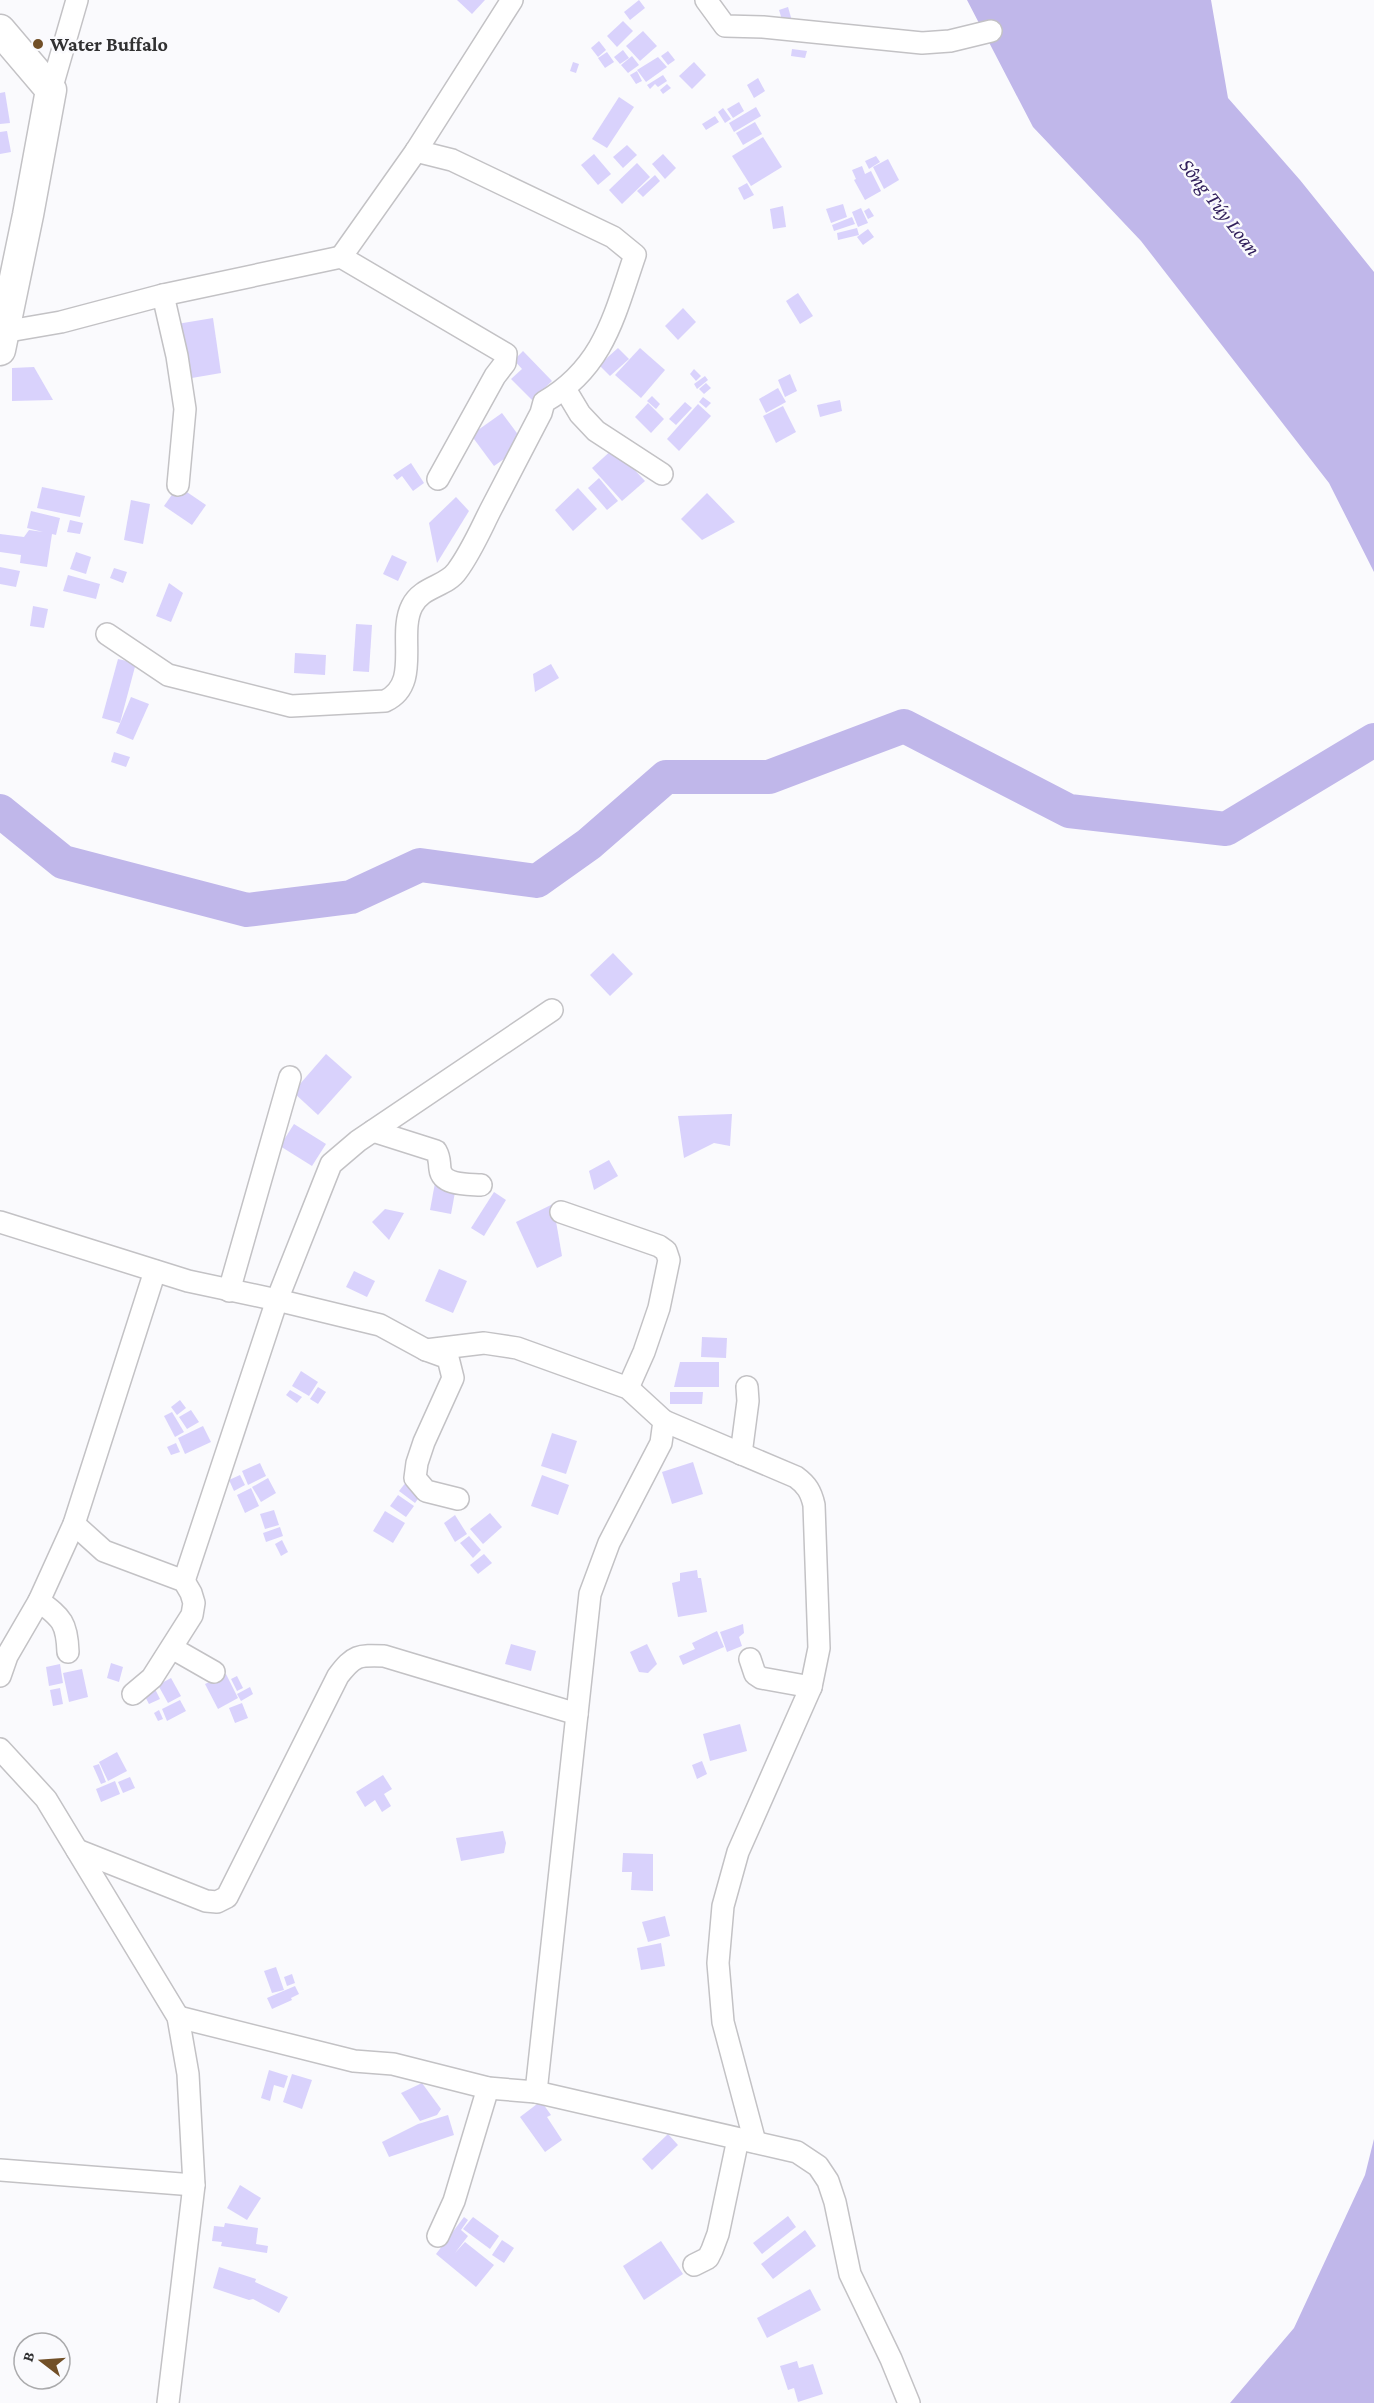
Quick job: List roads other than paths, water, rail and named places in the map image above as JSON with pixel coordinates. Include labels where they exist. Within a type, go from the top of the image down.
[{"type":"street","points":[[77,0],[51,90],[2,341],[61,322],[163,295],[341,257],[506,354],[505,363],[495,376],[438,479]]},
{"type":"street","points":[[341,257],[416,151],[512,0]]},
{"type":"street","points":[[706,0],[725,26],[763,27],[922,43],[950,41],[991,31]]},
{"type":"street","points":[[0,30],[51,90]]},
{"type":"street","points":[[107,634],[168,675],[291,706],[385,701],[394,697],[404,682],[408,655],[406,622],[412,605],[423,591],[456,573],[470,551],[541,413],[544,402],[565,389],[586,368],[608,334],[635,255],[613,237],[452,160],[416,151]]},
{"type":"street","points":[[163,295],[177,356],[185,408],[178,485]]},
{"type":"street","points":[[565,389],[580,414],[596,431],[662,474]]},
{"type":"street","points":[[184,1581],[277,1300],[331,1164],[373,1131],[552,1010]]},
{"type":"street","points":[[229,1291],[290,1077]]},
{"type":"street","points":[[373,1131],[436,1151],[441,1159],[440,1171],[445,1179],[481,1185]]},
{"type":"street","points":[[561,1212],[659,1246],[666,1251],[669,1260],[659,1308],[644,1352],[628,1388]]},
{"type":"street","points":[[0,1222],[155,1271],[229,1291],[380,1325],[426,1350],[448,1358],[453,1378],[424,1442],[415,1478],[426,1491],[458,1500]]},
{"type":"street","points":[[0,1676],[7,1656],[39,1601],[74,1524],[155,1271]]},
{"type":"street","points":[[426,1350],[484,1343],[499,1344],[517,1348],[628,1388],[664,1421],[796,1477],[805,1484],[811,1494],[814,1505],[819,1648],[811,1687],[738,1852],[723,1905],[718,1963],[723,2022],[747,2141],[712,2250],[708,2258],[694,2265]]},
{"type":"street","points":[[741,1454],[748,1401],[747,1387]]},
{"type":"street","points":[[536,2092],[590,1594],[609,1543],[661,1443],[664,1421]]},
{"type":"street","points":[[74,1524],[104,1551],[184,1581],[192,1593],[195,1603],[192,1616],[152,1678],[133,1694]]},
{"type":"street","points":[[39,1601],[56,1613],[67,1630],[68,1652]]},
{"type":"street","points":[[172,1648],[214,1672]]},
{"type":"street","points":[[77,1850],[206,1902],[217,1902],[226,1897],[338,1676],[350,1660],[365,1655],[384,1656],[578,1713]]},
{"type":"street","points":[[750,1659],[755,1674],[761,1678],[811,1687]]},
{"type":"street","points":[[0,1749],[46,1799],[178,2017],[188,2074],[194,2185],[168,2403]]},
{"type":"street","points":[[178,2017],[354,2061],[393,2064],[488,2088],[536,2092],[797,2152],[818,2166],[828,2181],[835,2202],[850,2274],[891,2359],[909,2403]]},
{"type":"street","points":[[438,2236],[454,2201],[488,2088]]},
{"type":"street","points":[[0,2170],[194,2185]]},
{"type":"water","name":"Sông Túy Loan","points":[[967,0],[1211,0],[1228,98],[1300,180],[1374,272],[1374,572],[1329,483],[1141,241],[1033,127]]},
{"type":"water","points":[[1374,2139],[1374,2403],[1230,2403],[1294,2328],[1365,2175]]},
{"type":"waterway","points":[[0,811],[63,862],[247,910],[351,897],[420,865],[537,881],[589,844],[666,777],[769,777],[904,726],[1069,811],[1226,829],[1374,740]]},
{"type":"place","name":"Water Buffalo","points":[[38,44]]}]
